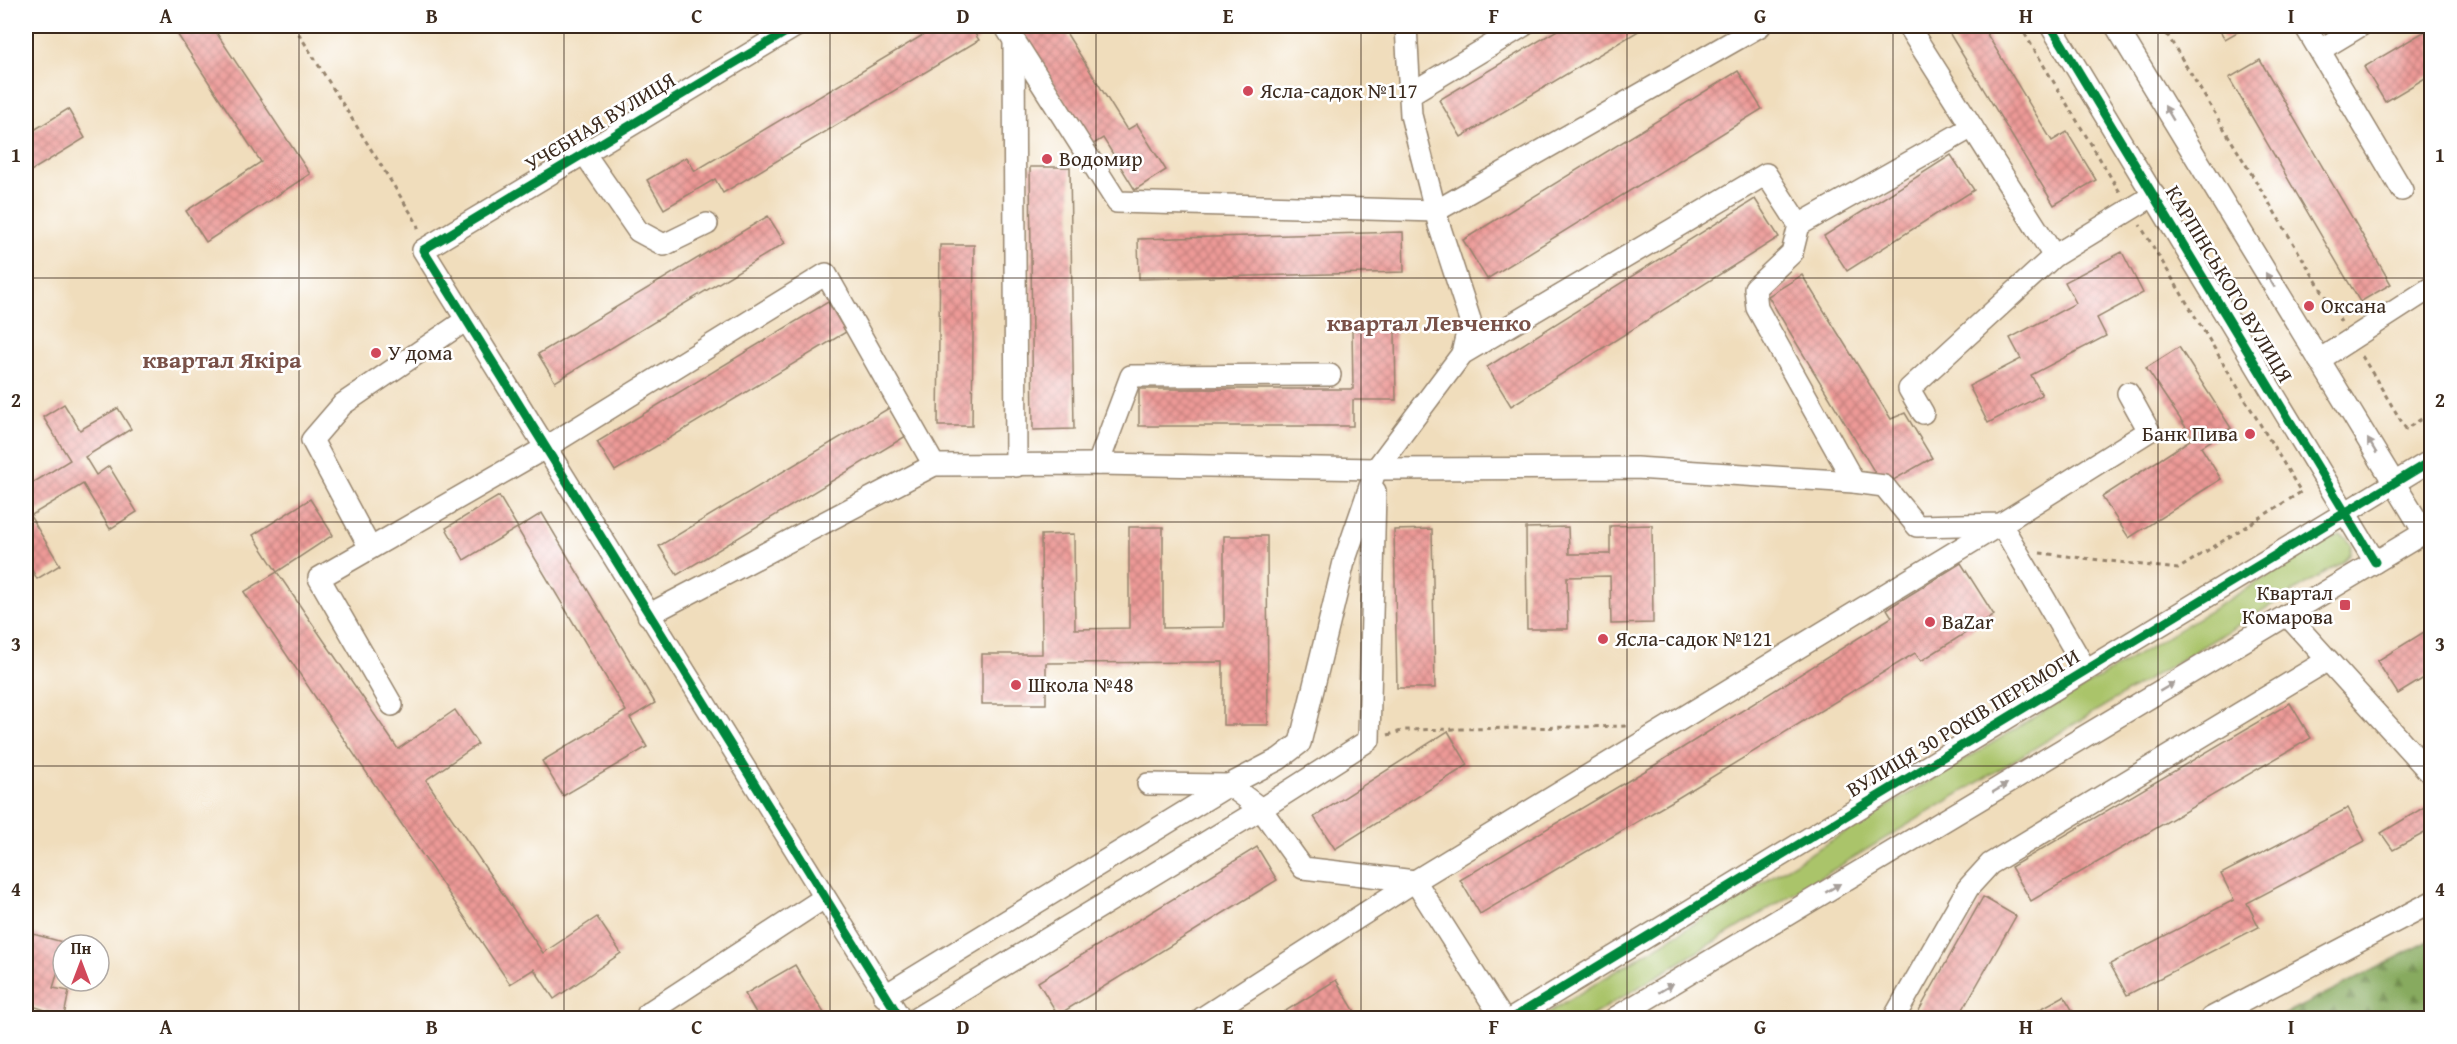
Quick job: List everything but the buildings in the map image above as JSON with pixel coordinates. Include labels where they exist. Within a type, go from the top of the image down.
[{"type":"street","name":"УЧЄБНАЯ ВУЛИЦЯ","points":[[423,250],[796,26]]},
{"type":"street","points":[[1406,26],[1411,115],[1436,211],[1470,320],[1462,354]]},
{"type":"street","points":[[1410,94],[1523,26]]},
{"type":"street","points":[[1010,33],[1117,202],[1436,211],[1760,26]]},
{"type":"street","points":[[1908,26],[2054,256]]},
{"type":"street","name":"КАРПІНСЬКОГО ВУЛИЦЯ","points":[[2051,26],[2375,562]]},
{"type":"street","name":"КАРПІНСЬКОГО ВУЛИЦЯ","points":[[2116,26],[2394,483],[2428,530]]},
{"type":"street","points":[[2306,26],[2402,190]]},
{"type":"street","points":[[2320,50],[2360,26]]},
{"type":"street","points":[[1010,33],[1016,466]]},
{"type":"street","points":[[1799,225],[1972,127]]},
{"type":"street","points":[[584,153],[638,231],[664,245],[707,224]]},
{"type":"street","points":[[884,996],[1229,785],[1279,759],[1300,743],[1344,562],[1376,469],[1462,354],[1766,174],[1799,225],[1792,254],[1755,288],[1756,308],[1854,482]]},
{"type":"street","points":[[1923,413],[1909,389],[2054,256],[2154,195]]},
{"type":"street","points":[[423,250],[884,996],[900,1018]]},
{"type":"street","points":[[392,705],[319,578],[545,448],[826,274],[934,465]]},
{"type":"street","points":[[2319,360],[2432,287]]},
{"type":"street","points":[[370,548],[312,440],[343,404],[466,320]]},
{"type":"street","points":[[1098,464],[1131,376],[1330,375]]},
{"type":"street","points":[[1202,1018],[1415,881],[2150,431],[2128,393]]},
{"type":"street","name":"ВУЛИЦЯ 30 РОКІВ ПЕРЕМОГИ","points":[[1513,1018],[2432,460]]},
{"type":"street","points":[[648,615],[934,465],[1098,464],[1376,469],[1635,468],[1854,482],[1884,486],[1917,525],[2001,524]]},
{"type":"street","points":[[917,1018],[1261,809],[1369,740],[1376,469]]},
{"type":"street","points":[[2001,524],[2086,670]]},
{"type":"street","points":[[1616,1018],[2428,530]]},
{"type":"street","points":[[2287,615],[2432,775]]},
{"type":"street","points":[[1894,1018],[1968,888],[1990,864],[2328,660]]},
{"type":"street","points":[[1149,784],[1229,785],[1261,809],[1303,868],[1415,881]]},
{"type":"street","points":[[1415,881],[1502,1018]]},
{"type":"street","points":[[651,1018],[648,1013],[824,898]]},
{"type":"street","points":[[2211,1018],[2432,902]]},
{"type":"path","points":[[294,26],[417,224],[423,250]]},
{"type":"path","points":[[2016,550],[2178,569],[2301,492],[2020,26]]},
{"type":"path","points":[[2162,26],[2406,429],[2432,412]]},
{"type":"path","points":[[1369,740],[1406,730],[1635,726]]},
{"type":"green space","points":[[2340,535],[2352,545],[2350,554],[2344,561],[1588,1018],[1539,1018],[2330,538]]},
{"type":"green space","points":[[2431,940],[2431,1018],[2278,1018]]},
{"type":"cycle path","points":[[796,26],[423,250],[900,1018]]},
{"type":"cycle path","points":[[2051,26],[2375,562]]},
{"type":"cycle path","points":[[1513,1018],[2432,460]]},
{"type":"place","name":"Ясла-садок №117","points":[[1248,91]]},
{"type":"place","name":"Водомир","points":[[1047,159]]},
{"type":"place","name":"Оксана","points":[[2309,306]]},
{"type":"place","name":"У дома","points":[[376,353]]},
{"type":"place","name":"Банк Пива","points":[[2250,434]]},
{"type":"place","name":"Квартал Комарова","points":[[2345,605]]},
{"type":"place","name":"BaZar","points":[[1930,622]]},
{"type":"place","name":"Ясла-садок №121","points":[[1603,639]]},
{"type":"place","name":"Школа №48","points":[[1016,685]]},
{"type":"district","name":"квартал Левченко","points":[[1429,323]]},
{"type":"district","name":"квартал Якіра","points":[[222,360]]}]
